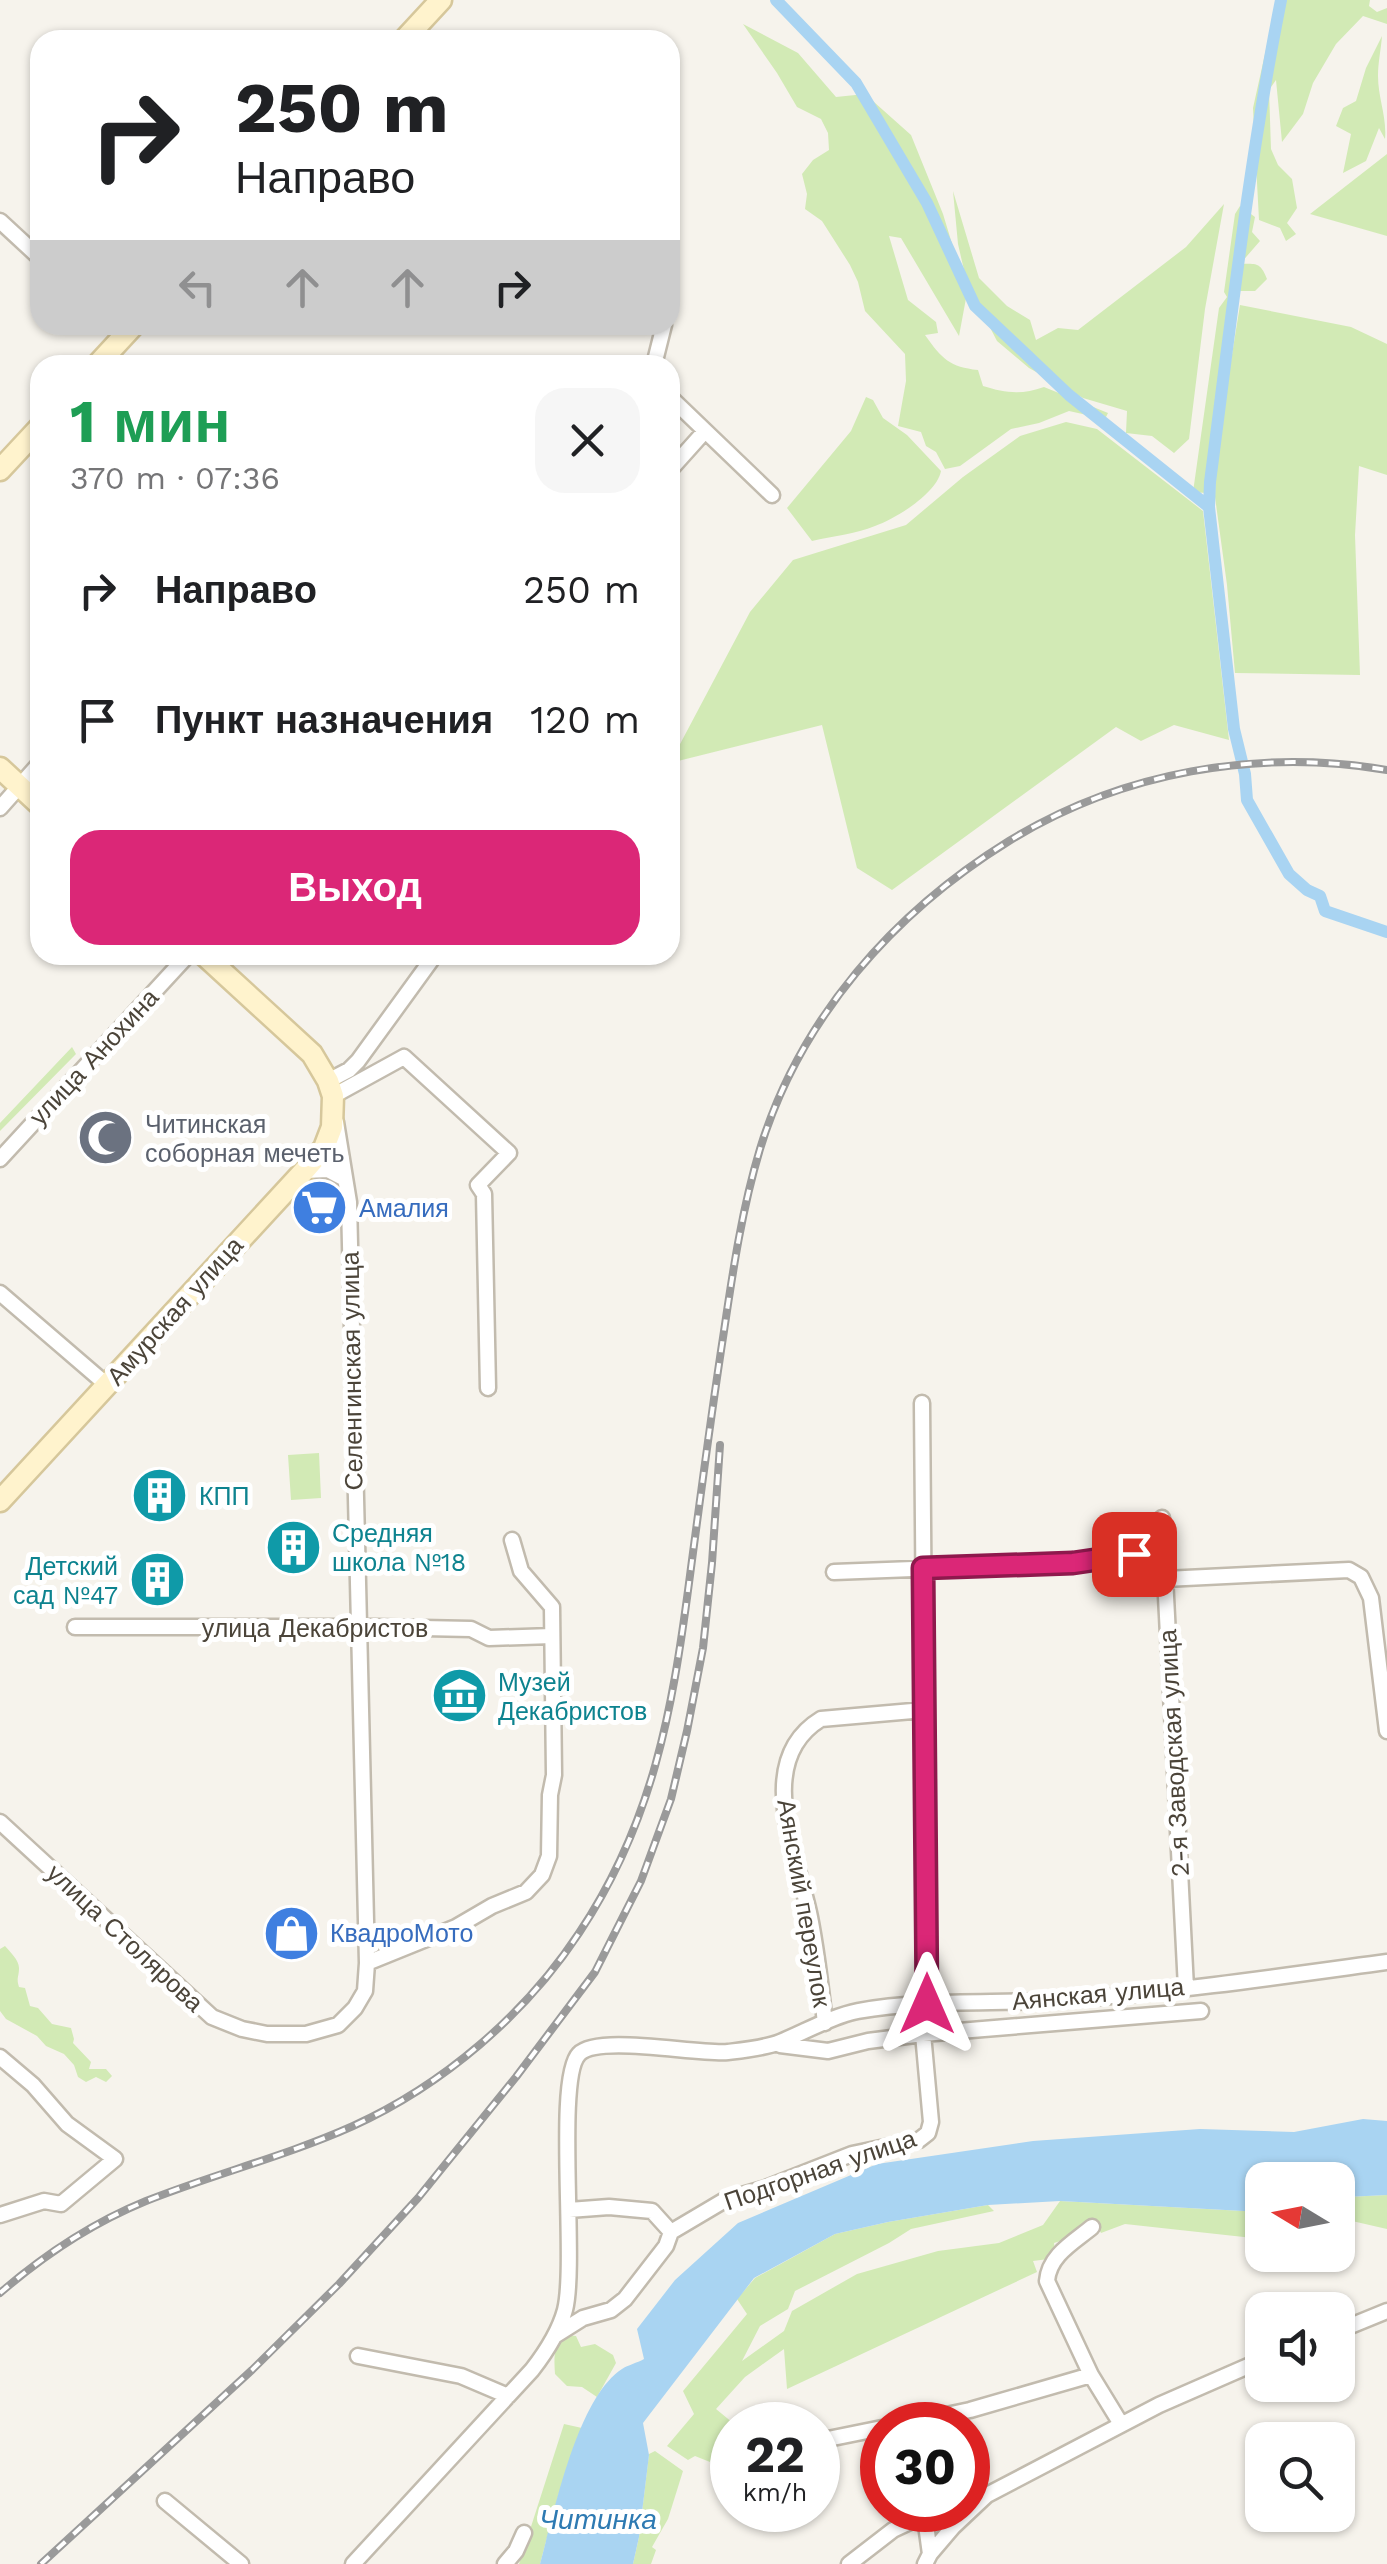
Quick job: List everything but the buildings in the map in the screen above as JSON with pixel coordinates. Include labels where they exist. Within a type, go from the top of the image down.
[{"type":"main road","points":[[413,30],[441,0]]},
{"type":"main road","points":[[0,470],[30,438]]},
{"type":"main road","points":[[0,768],[30,796]]},
{"type":"main road","points":[[215,965],[312,1054],[332,1096]]},
{"type":"main road","name":"Амурская улица","points":[[0,1501],[324,1148],[332,1127],[332,1096]]},
{"type":"street","points":[[0,220],[30,248]]},
{"type":"street","points":[[680,407],[772,494]]},
{"type":"street","points":[[680,459],[705,431]]},
{"type":"street","points":[[0,808],[30,774]]},
{"type":"street","name":"улица Анохина","points":[[0,1159],[179,965]]},
{"type":"street","name":"Амурская улица","points":[[332,1096],[427,965]]},
{"type":"street","points":[[332,1096],[404,1057],[509,1153],[478,1184],[484,1194],[488,1388]]},
{"type":"street","name":"Селенгинская улица","points":[[332,1096],[349,1219],[357,1627],[372,1961],[365,1991]]},
{"type":"street","points":[[304,1172],[328,1170],[345,1180]]},
{"type":"street","points":[[0,1293],[108,1385]]},
{"type":"street","points":[[922,1403],[927,2004]]},
{"type":"street","name":"2-я Заводская улица","points":[[1162,1518],[1186,1988]]},
{"type":"street","points":[[372,1961],[456,1927],[526,1892],[542,1875],[549,1856],[554,1775],[552,1607],[521,1571],[512,1540]]},
{"type":"street","points":[[834,1572],[1073,1563],[1164,1550]]},
{"type":"street","points":[[1165,1579],[1349,1570],[1361,1577],[1371,1598],[1387,1731]]},
{"type":"street","name":"улица Декабристов","points":[[75,1627],[471,1629],[489,1638],[552,1636]]},
{"type":"street","name":"Аянский переулок","points":[[825,2023],[815,1941],[785,1817],[784,1773],[807,1728],[821,1719],[924,1710]]},
{"type":"street","name":"улица Столярова","points":[[0,1822],[212,2017],[267,2034],[306,2034],[338,2024],[355,2008],[365,1991]]},
{"type":"street","name":"Аянская улица","points":[[569,2210],[570,2070],[578,2054],[595,2046],[724,2052],[775,2044],[854,2011],[927,2004],[1076,1999],[1387,1962]]},
{"type":"street","points":[[775,2044],[828,2051],[923,2034],[1201,2011]]},
{"type":"street","name":"Подгорная улица","points":[[671,2232],[725,2200],[852,2154],[919,2140],[928,2133],[931,2122],[923,2034]]},
{"type":"street","points":[[0,2057],[33,2085],[67,2124],[115,2159],[60,2204],[44,2201],[0,2215]]},
{"type":"street","points":[[353,2564],[541,2359],[556,2335],[566,2308],[569,2210],[609,2207],[652,2211],[671,2232],[666,2246],[625,2300],[556,2335]]},
{"type":"street","points":[[1092,2228],[1061,2252],[1048,2268],[1048,2280],[1090,2375],[1121,2424]]},
{"type":"street","points":[[1355,2324],[1387,2311]]},
{"type":"street","points":[[358,2356],[462,2376],[508,2396]]},
{"type":"street","points":[[927,2559],[952,2527],[986,2495],[1158,2405],[1245,2367]]},
{"type":"street","points":[[990,2404],[1090,2375]]},
{"type":"street","points":[[166,2501],[241,2564]]},
{"type":"street","points":[[850,2564],[890,2532]]},
{"type":"street","points":[[926,2532],[927,2559]]},
{"type":"street","points":[[505,2564],[524,2534]]},
{"type":"green space","points":[[1277,0],[1370,0],[1369,6],[1377,12],[1387,8],[1387,24],[1363,16],[1336,44],[1313,83],[1303,114],[1282,142],[1276,80],[1269,90],[1271,149],[1278,165],[1292,179],[1297,208],[1287,223],[1296,234],[1286,241],[1280,228],[1259,220],[1253,108]]},
{"type":"green space","points":[[743,24],[798,53],[836,97],[865,94],[911,135],[943,214],[967,293],[959,336],[901,238],[889,236],[908,300],[936,322],[938,333],[925,335],[937,350],[953,364],[978,370],[983,386],[1014,392],[1044,387],[1108,413],[1105,419],[1069,411],[1011,429],[960,466],[945,469],[936,452],[926,446],[921,432],[898,426],[906,381],[905,354],[865,311],[850,265],[822,221],[805,209],[807,194],[802,174],[813,160],[829,150],[828,133],[821,119],[797,107]]},
{"type":"green space","points":[[1382,36],[1378,76],[1385,139],[1379,128],[1366,161],[1343,173],[1351,134],[1336,126],[1343,108],[1356,101]]},
{"type":"green space","points":[[1387,154],[1387,236],[1310,214]]},
{"type":"green space","points":[[953,191],[979,278],[1007,306],[1030,320],[1036,340],[1058,328],[1078,330],[1186,247],[1224,204],[1205,309],[1189,439],[1174,453],[1152,436],[1126,433],[1127,411],[1083,398],[1029,368],[997,341],[967,283],[958,244]]},
{"type":"green space","points":[[1240,206],[1255,217],[1252,232],[1260,241],[1240,264],[1258,265],[1267,279],[1255,291],[1235,291],[1230,295],[1206,493],[1193,492],[1219,308],[1227,297],[1224,292],[1235,214]]},
{"type":"green space","points":[[1240,305],[1351,327],[1387,344],[1387,475],[1359,466],[1355,535],[1360,675],[1235,673],[1215,497],[1216,454]]},
{"type":"green space","points":[[866,397],[873,400],[883,418],[907,435],[941,471],[938,479],[915,504],[884,522],[812,541],[787,508],[851,431]]},
{"type":"green space","points":[[1066,422],[1097,429],[1203,511],[1229,740],[1174,725],[1141,741],[1116,727],[892,890],[857,868],[822,725],[680,760],[680,744],[750,612],[793,560],[906,525],[1020,436]]},
{"type":"green space","points":[[72,1047],[76,1054],[0,1131],[0,1123]]},
{"type":"green space","points":[[319,1453],[321,1498],[291,1500],[288,1455]]},
{"type":"green space","points":[[5,1946],[18,1962],[18,1984],[25,1988],[30,2006],[38,2008],[52,2024],[71,2028],[73,2043],[91,2062],[89,2069],[106,2069],[112,2076],[106,2082],[96,2077],[86,2082],[78,2077],[64,2054],[46,2046],[0,2011],[0,1949]]},
{"type":"green space","points":[[1387,2195],[1387,2229],[1355,2222],[1355,2197]]},
{"type":"green space","points":[[1060,2201],[1245,2211],[1245,2237],[1125,2224],[1101,2233],[1094,2220],[1083,2224],[1079,2235],[1054,2243],[1056,2258],[1033,2261],[1037,2272],[787,2389],[784,2349],[745,2377],[722,2402],[710,2402],[710,2462],[695,2456],[688,2460],[667,2446],[694,2414],[683,2391],[747,2314],[737,2299],[755,2278],[835,2234],[988,2205],[994,2211],[911,2229],[795,2291],[788,2309],[760,2326],[742,2361],[784,2331],[792,2311],[857,2274],[938,2251],[999,2243],[1043,2225]]},
{"type":"green space","points":[[565,2335],[576,2336],[581,2347],[595,2344],[613,2355],[616,2363],[597,2397],[582,2387],[567,2386],[555,2374],[556,2348]]},
{"type":"green space","points":[[564,2424],[582,2428],[540,2564],[519,2564]]},
{"type":"green space","points":[[655,2451],[683,2471],[668,2519],[652,2547],[656,2550],[651,2564],[633,2564],[649,2454]]},
{"type":"water","name":"Читинка","points":[[1363,2119],[1387,2121],[1387,2195],[1355,2197],[1355,2162],[1245,2162],[1245,2211],[1060,2201],[988,2205],[835,2234],[754,2278],[643,2423],[649,2455],[633,2564],[540,2564],[569,2458],[592,2405],[622,2369],[644,2359],[637,2329],[675,2280],[738,2223],[877,2164],[1033,2141],[1200,2129],[1294,2132]]},
{"type":"waterway","points":[[776,0],[856,83],[927,203],[975,306],[1069,395],[1209,507]]},
{"type":"waterway","points":[[1281,0],[1250,180],[1210,482],[1209,507],[1234,729],[1247,800],[1289,874],[1320,896],[1325,911],[1387,932]]},
{"type":"railway","points":[[0,2293],[69,2241],[107,2219],[172,2191],[328,2137],[419,2090],[450,2069],[507,2019],[534,1992],[579,1933],[625,1850],[642,1807],[666,1721],[735,1262],[760,1149],[777,1101],[800,1056],[856,972],[890,935],[967,869],[1052,817],[1097,798],[1191,771],[1240,765],[1289,762],[1387,770]]},
{"type":"railway","points":[[41,2564],[252,2370],[339,2284],[418,2198],[595,1972],[641,1881],[671,1799],[703,1648],[720,1445]]},
{"type":"place","name":"Читинская соборная мечеть","points":[[106,1138]]},
{"type":"place","name":"Амалия","points":[[320,1208]]},
{"type":"place","name":"КПП","points":[[160,1496]]},
{"type":"place","name":"Средняя школа №18","points":[[293,1547]]},
{"type":"place","name":"Детский сад №47","points":[[157,1580]]},
{"type":"place","name":"Музей Декабристов","points":[[459,1696]]},
{"type":"place","name":"КвадроМото","points":[[291,1933]]},
{"type":"route","points":[[927,2004],[923,1568],[1073,1563],[1134,1554]]}]
